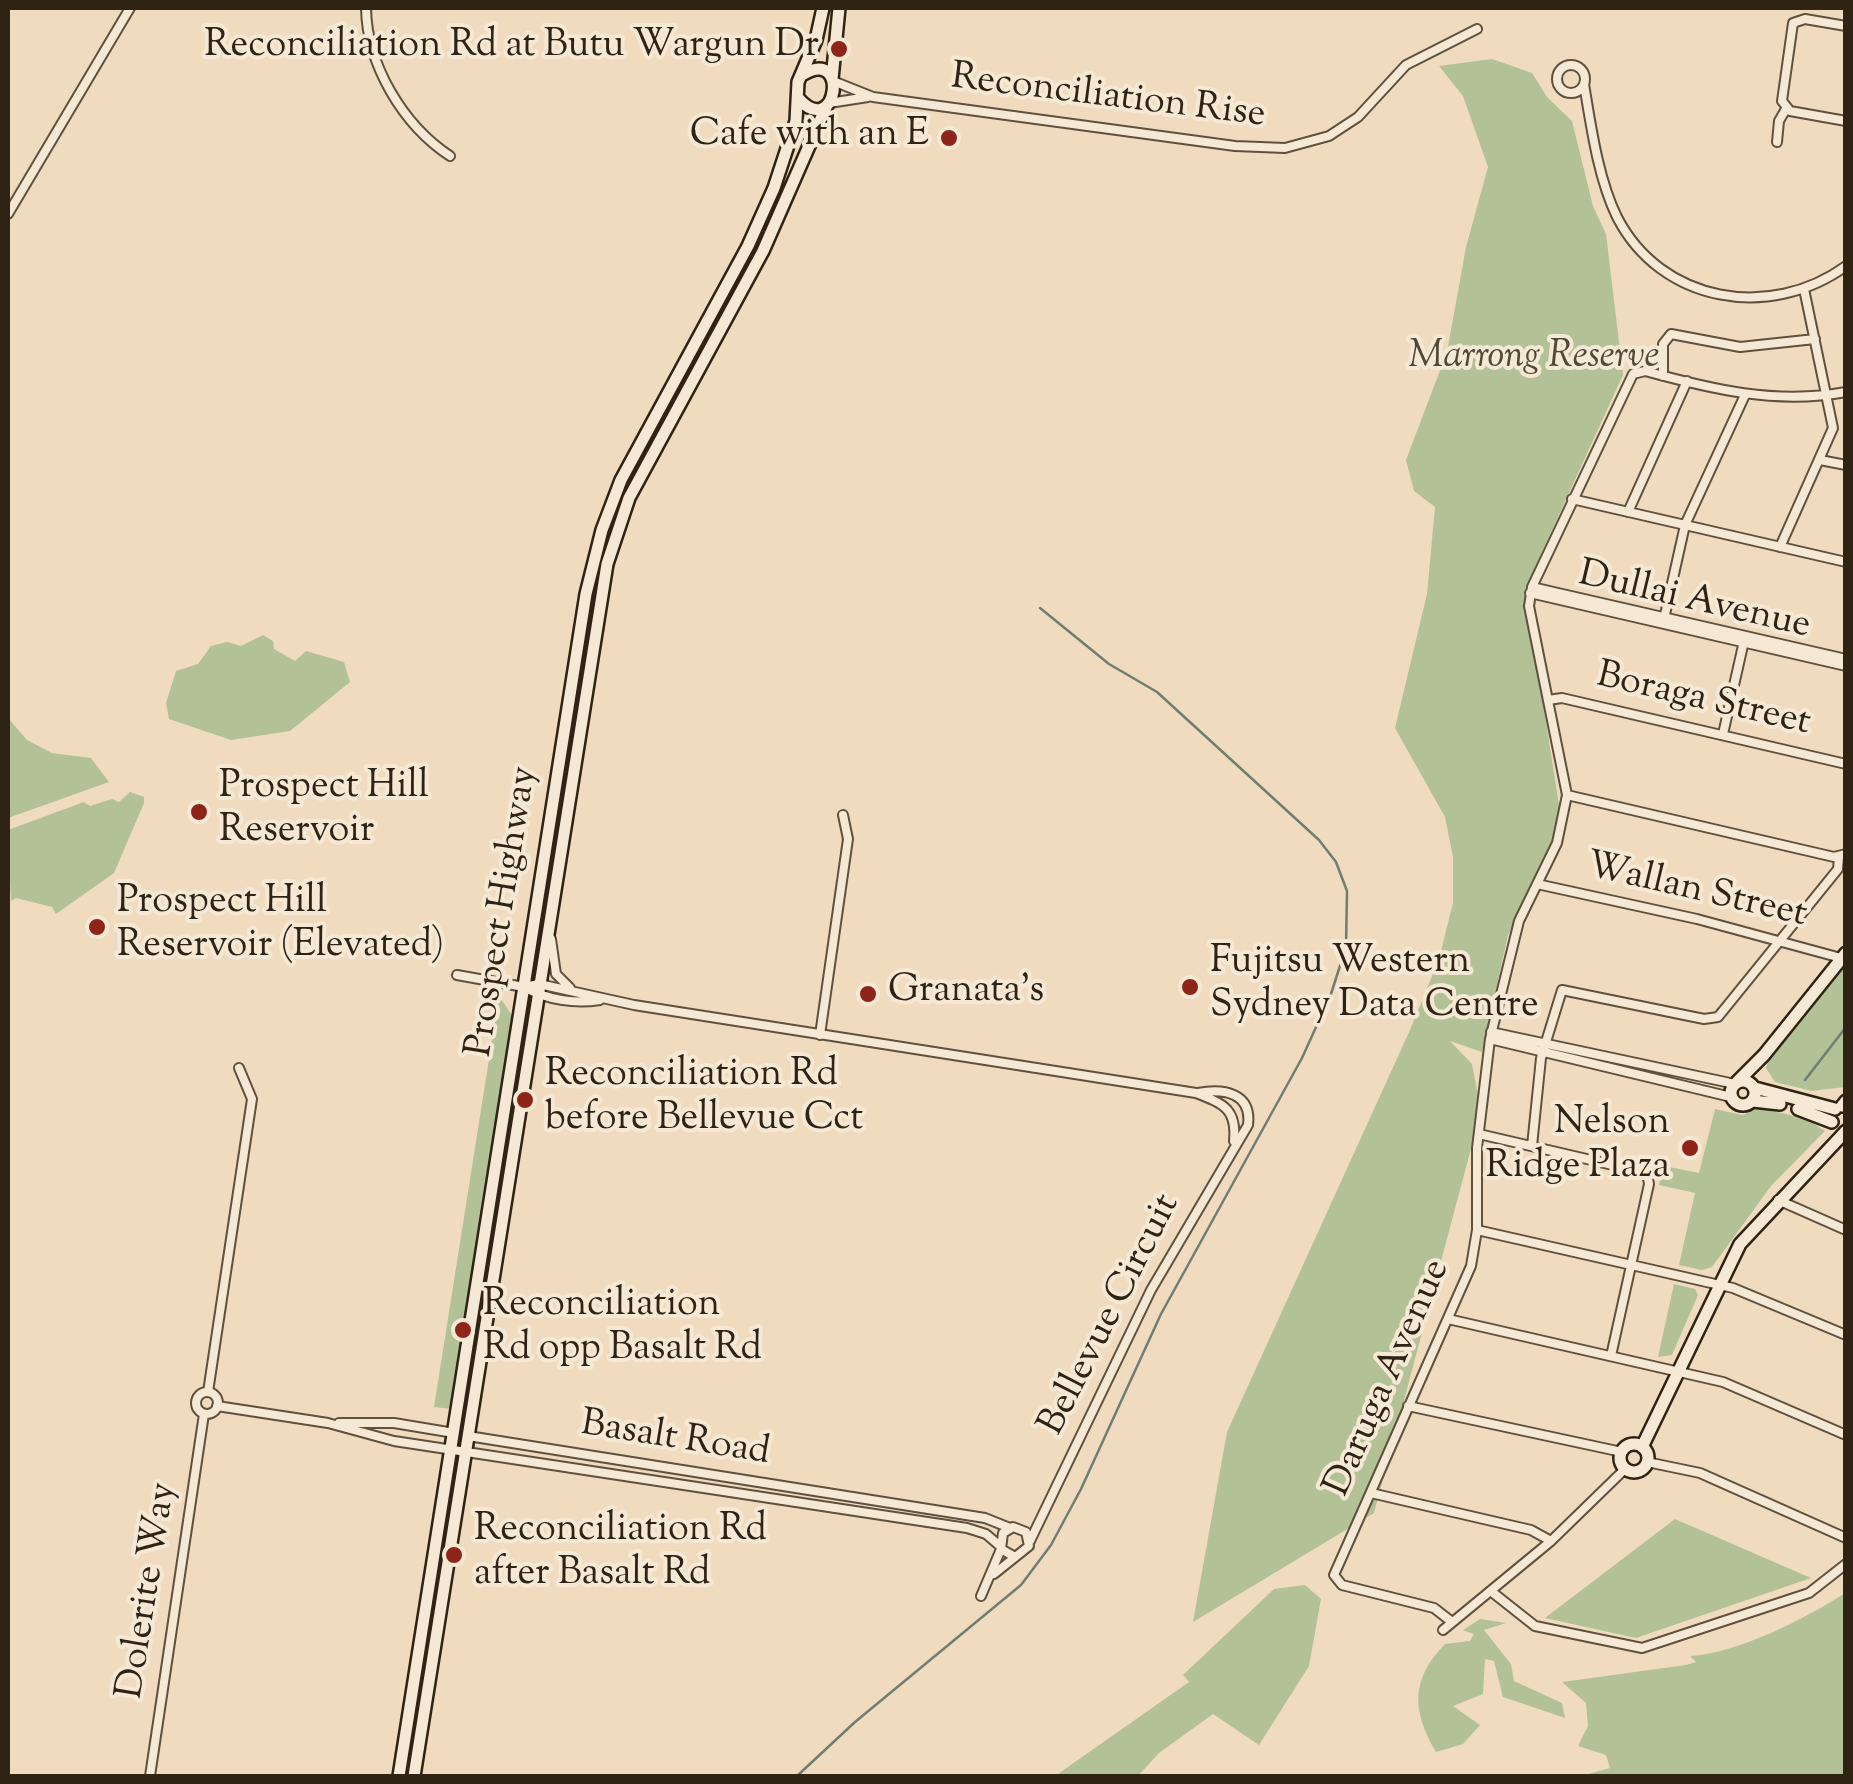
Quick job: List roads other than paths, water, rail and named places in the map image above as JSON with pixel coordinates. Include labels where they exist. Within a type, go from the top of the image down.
[{"type":"main road","points":[[823,8],[796,87],[798,98],[812,108],[828,104],[835,93],[832,80],[839,8]]},
{"type":"main road","points":[[802,75],[820,70],[832,80]]},
{"type":"main road","name":"Prospect Highway","points":[[414,1776],[458,1451],[454,1433],[573,667],[602,530],[621,480],[760,220],[792,137],[798,98]]},
{"type":"main road","name":"Prospect Highway","points":[[399,1776],[458,1451],[468,1436],[604,579],[623,514],[762,252],[828,104]]},
{"type":"main road","points":[[1734,1088],[1843,955]]},
{"type":"main road","points":[[1734,1088],[1742,1105],[1754,1092],[1764,1055]]},
{"type":"main road","points":[[1642,1446],[1632,1444],[1622,1452],[1626,1468],[1638,1471],[1647,1462],[1642,1446],[1717,1284],[1740,1244],[1825,1149],[1841,1116],[1754,1092],[1747,1081],[1734,1088]]},
{"type":"street","points":[[8,214],[130,8]]},
{"type":"street","points":[[366,8],[369,40],[382,74],[412,124],[426,140],[450,156]]},
{"type":"street","points":[[1777,142],[1779,120],[1786,109],[1783,95],[1790,28],[1795,15],[1846,26]]},
{"type":"street","name":"Reconciliation Rise","points":[[832,80],[873,96],[1235,146],[1285,148],[1308,144],[1344,128],[1406,65],[1477,29]]},
{"type":"street","points":[[1589,112],[1558,84],[1563,68],[1580,68],[1615,212],[1643,254],[1659,268],[1695,289],[1739,299],[1804,290],[1846,266]]},
{"type":"street","points":[[1569,92],[1584,84]]},
{"type":"street","name":"Reconciliation Rise","points":[[828,104],[873,96]]},
{"type":"street","points":[[1786,109],[1846,121]]},
{"type":"street","points":[[1780,547],[1832,428],[1804,290]]},
{"type":"street","points":[[1663,376],[1663,344],[1671,334],[1740,347],[1815,339]]},
{"type":"street","points":[[1531,590],[1630,377],[1645,371],[1745,396],[1826,396],[1846,392]]},
{"type":"street","points":[[1628,512],[1687,381]]},
{"type":"street","points":[[1664,620],[1685,525],[1745,396]]},
{"type":"street","points":[[1820,460],[1846,466]]},
{"type":"street","points":[[1572,500],[1846,562]]},
{"type":"street","name":"Dullai Avenue","points":[[1531,590],[1846,662]]},
{"type":"street","name":"Daruga Avenue","points":[[1452,1622],[1434,1608],[1334,1580],[1471,1266],[1477,1230],[1479,1134],[1491,1035],[1518,920],[1563,828],[1567,796],[1531,590]]},
{"type":"street","points":[[1723,734],[1745,639]]},
{"type":"street","name":"Boraga Street","points":[[1548,700],[1562,698],[1846,764]]},
{"type":"street","points":[[1532,1146],[1544,1047],[1562,990],[1711,1019],[1723,1012],[1777,940],[1838,870],[1842,856],[1567,796]]},
{"type":"street","points":[[820,1034],[848,840],[844,815]]},
{"type":"street","name":"Wallan Street","points":[[1537,884],[1843,955]]},
{"type":"street","points":[[548,925],[556,974],[574,991]]},
{"type":"street","points":[[457,975],[524,987]]},
{"type":"street","name":"Bellevue Circuit","points":[[524,987],[583,1002],[600,1000]]},
{"type":"street","name":"Bellevue Circuit","points":[[539,990],[574,991],[600,1000],[1196,1093],[1226,1091],[1242,1100],[1248,1125],[1234,1142],[1151,1290],[1063,1476],[1038,1516],[1030,1541]]},
{"type":"street","points":[[1491,1035],[1734,1088]]},
{"type":"street","points":[[208,1392],[252,1099],[239,1068]]},
{"type":"street","name":"Bellevue Circuit","points":[[1196,1093],[1229,1108],[1235,1119],[1234,1142]]},
{"type":"street","points":[[1479,1134],[1647,1173],[1650,1184],[1611,1356]]},
{"type":"street","points":[[1778,1200],[1846,1230]]},
{"type":"street","points":[[1477,1230],[1717,1284],[1752,1294],[1846,1335]]},
{"type":"street","points":[[1448,1319],[1735,1386],[1846,1435]]},
{"type":"street","points":[[208,1392],[214,1395],[217,1406],[204,1414],[196,1407],[196,1399],[208,1392]]},
{"type":"street","name":"Basalt Road","points":[[217,1406],[328,1423],[394,1441],[968,1528],[1001,1548]]},
{"type":"street","points":[[1408,1406],[1622,1452]]},
{"type":"street","name":"Dolerite Way","points":[[150,1776],[204,1414]]},
{"type":"street","name":"Basalt Road","points":[[328,1423],[394,1424],[454,1433],[986,1518],[1012,1527]]},
{"type":"street","points":[[1647,1462],[1700,1473],[1846,1538]]},
{"type":"street","points":[[660,1480],[663,1468]]},
{"type":"street","points":[[1443,1630],[1551,1541],[1626,1468]]},
{"type":"street","points":[[1371,1493],[1531,1530],[1551,1541]]},
{"type":"street","points":[[981,1596],[994,1574],[1000,1537],[1038,1516]]},
{"type":"street","points":[[994,1574],[1027,1550],[1030,1541],[1026,1532],[1012,1527]]},
{"type":"street","points":[[1001,1548],[1015,1557]]},
{"type":"street","points":[[1492,1592],[1535,1626],[1642,1648],[1809,1592],[1846,1564]]},
{"type":"waterway","points":[[797,1776],[855,1722],[1021,1585],[1051,1545],[1081,1489],[1161,1314],[1302,1058],[1331,994],[1346,947],[1347,891],[1336,862],[1319,840],[1157,692],[1109,664],[1040,608]]},
{"type":"waterway","points":[[1805,1080],[1846,1027]]},
{"type":"place","name":"Reconciliation Rd at Butu Wargun Dr","points":[[839,49]]},
{"type":"place","name":"Cafe with an E","points":[[949,138]]},
{"type":"place","name":"Prospect Hill Reservoir","points":[[199,812]]},
{"type":"place","name":"Prospect Hill Reservoir (Elevated)","points":[[97,927]]},
{"type":"place","name":"Fujitsu Western Sydney Data Centre","points":[[1190,987]]},
{"type":"place","name":"Granata's","points":[[868,994]]},
{"type":"place","name":"Reconciliation Rd before Bellevue Cct","points":[[525,1100]]},
{"type":"place","name":"Nelson Ridge Plaza","points":[[1690,1148]]},
{"type":"place","name":"Reconciliation Rd opp Basalt Rd","points":[[463,1330]]},
{"type":"place","name":"Reconciliation Rd after Basalt Rd","points":[[454,1555]]},
{"type":"park label","name":"Marrong Reserve","points":[[1534,360]]}]
